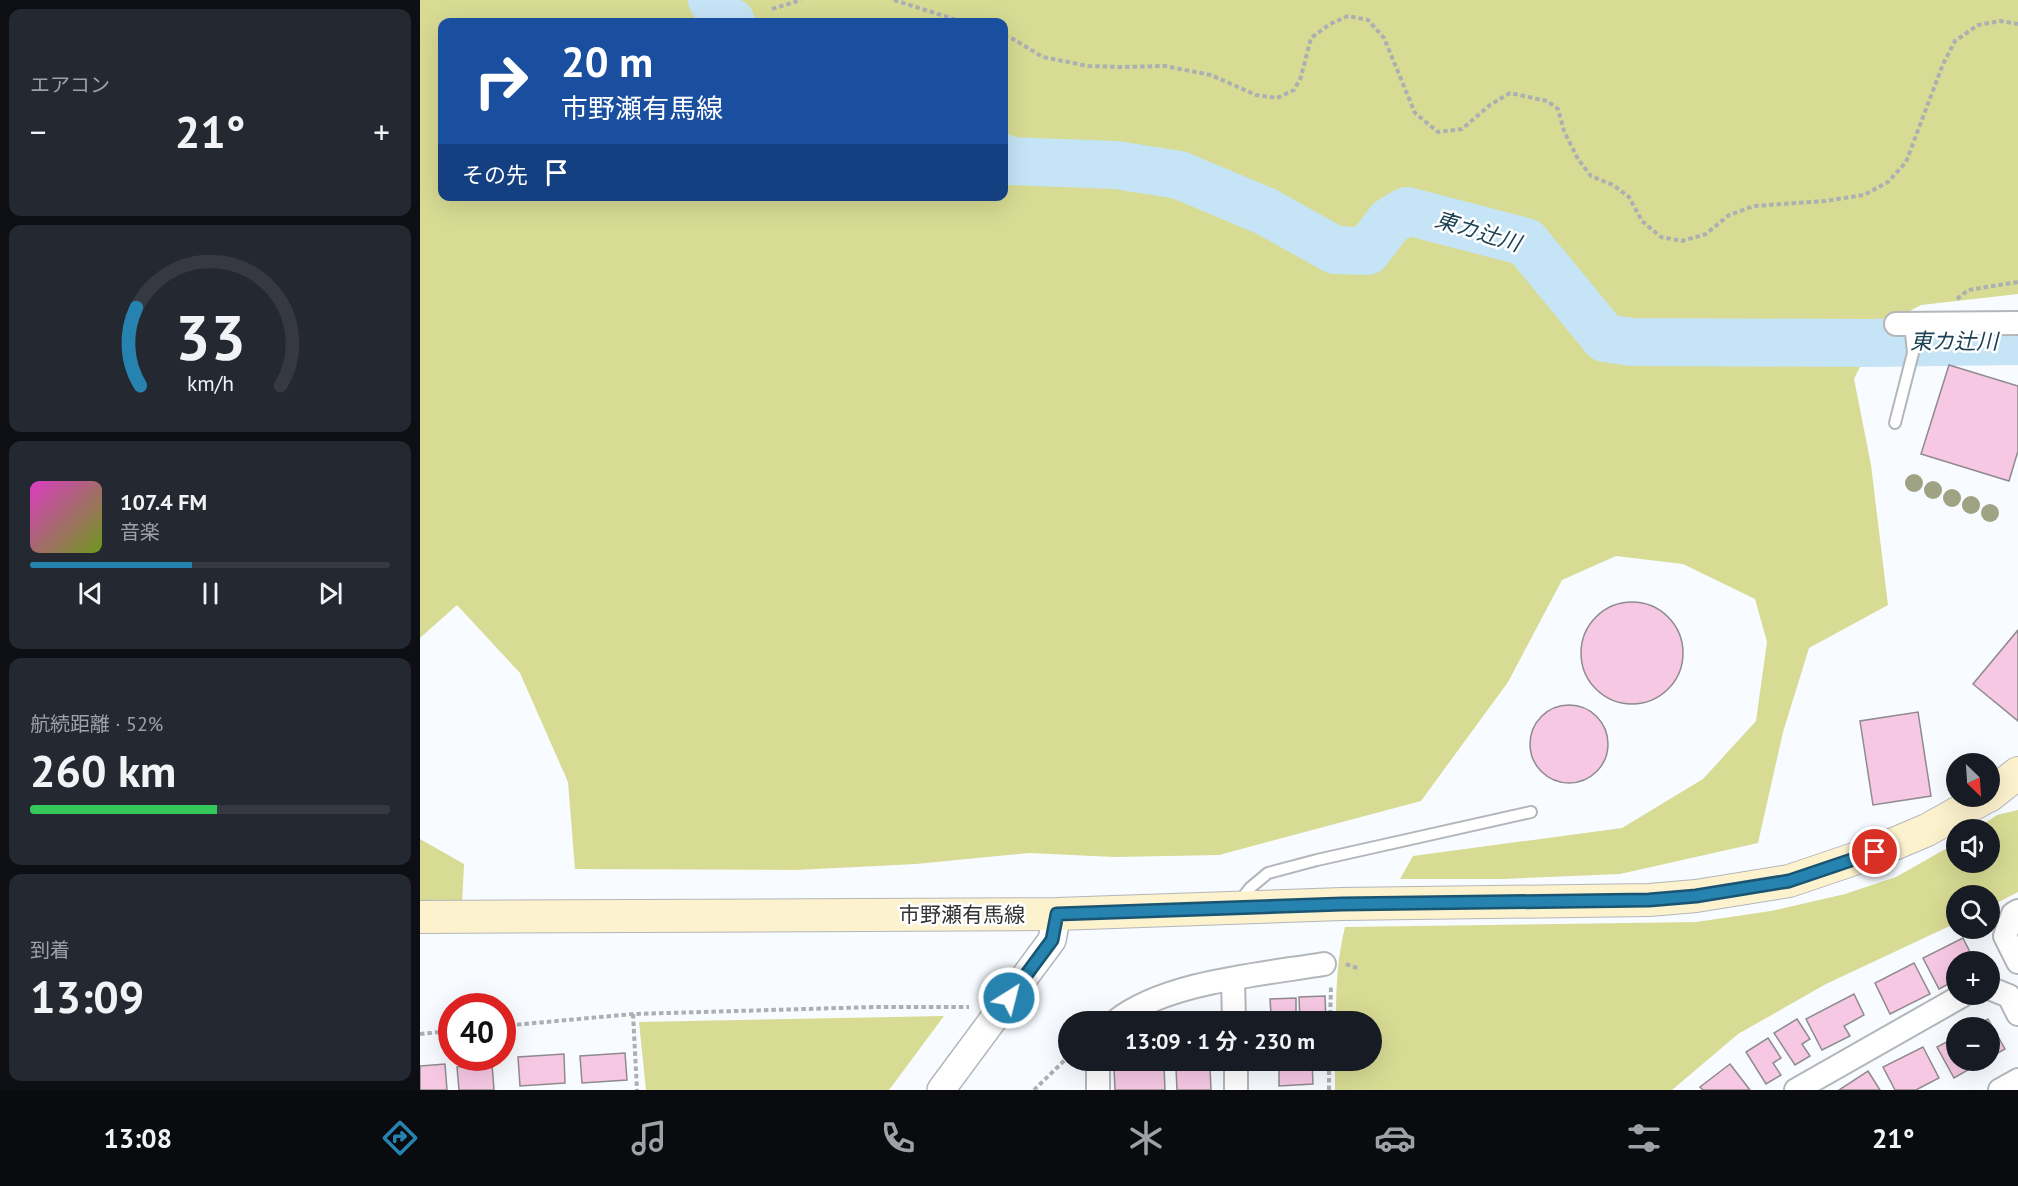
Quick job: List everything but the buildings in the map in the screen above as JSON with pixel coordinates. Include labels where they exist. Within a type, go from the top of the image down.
[{"type":"main road","name":"市野瀬有馬線","points":[[2000,787],[2018,773]]},
{"type":"main road","name":"市野瀬有馬線","points":[[420,917],[1057,914],[1342,904],[1649,900],[1696,896],[1789,881],[1864,856],[1927,830],[1968,807]]},
{"type":"street","points":[[1903,324],[2018,323]]},
{"type":"street","points":[[2018,911],[2013,914],[2005,936],[2018,962]]},
{"type":"street","points":[[941,1090],[1052,940],[1057,914]]},
{"type":"street","points":[[1131,1011],[1167,994],[1233,979],[1324,964]]},
{"type":"street","points":[[1233,979],[1234,1011]]},
{"type":"street","points":[[2000,992],[2009,996],[2018,1014]]},
{"type":"street","points":[[1796,1090],[1946,1005]]},
{"type":"street","points":[[1098,1071],[1098,1090]]},
{"type":"street","points":[[1236,1071],[1236,1090]]},
{"type":"street","points":[[2000,1090],[2018,1080]]},
{"type":"lane","points":[[1895,423],[1913,353],[1903,324]]},
{"type":"lane","points":[[1234,908],[1250,888],[1268,873],[1531,812]]},
{"type":"path","points":[[772,9],[801,0]]},
{"type":"path","points":[[894,0],[950,18]]},
{"type":"path","points":[[1008,37],[1043,57],[1088,66],[1165,66],[1210,75],[1256,95],[1277,98],[1294,90],[1311,38],[1330,24],[1348,16],[1368,20],[1384,38],[1415,112],[1438,132],[1462,129],[1490,105],[1510,93],[1547,100],[1558,109],[1564,131],[1578,159],[1591,176],[1613,185],[1629,196],[1642,221],[1661,237],[1682,242],[1706,234],[1730,215],[1754,206],[1825,201],[1864,195],[1888,182],[1906,162],[1943,64],[1955,41],[1978,25],[2000,21],[2018,24]]},
{"type":"path","points":[[1935,323],[1946,308],[1968,290],[2018,282]]},
{"type":"path","points":[[516,1025],[633,1014],[874,1007],[956,1008],[975,1006],[996,1016]]},
{"type":"path","points":[[633,1014],[637,1090]]},
{"type":"path","points":[[420,1034],[438,1032]]},
{"type":"path","points":[[1035,1090],[1058,1067]]},
{"type":"path","points":[[1329,1071],[1329,1090]]},
{"type":"green space","points":[[420,0],[2018,0],[2018,294],[1921,305],[1880,327],[1854,379],[1871,465],[1888,605],[1809,648],[1783,732],[1758,843],[1620,874],[1503,879],[1400,879],[1413,856],[1622,828],[1703,779],[1756,721],[1767,642],[1755,599],[1683,564],[1616,556],[1562,580],[1508,682],[1421,801],[1219,855],[1115,857],[1029,853],[916,864],[796,870],[575,869],[568,782],[520,673],[457,605],[420,638]]},
{"type":"green space","points":[[2018,810],[2018,892],[2000,901],[2000,885],[1946,885],[1946,928],[1826,984],[1738,1034],[1672,1090],[1335,1090],[1335,1071],[1382,1071],[1382,1011],[1336,1011],[1340,951],[1345,927],[1696,922],[1771,911],[1845,894],[1896,877],[1946,849],[1946,873],[2000,873],[2000,819],[1991,819],[1997,815]]},
{"type":"green space","points":[[420,839],[464,864],[462,904],[420,904]]},
{"type":"green space","points":[[944,1016],[889,1090],[646,1090],[639,1022]]},
{"type":"waterway","name":"東カ辻川","points":[[712,0],[724,18]]},
{"type":"waterway","name":"東カ辻川","points":[[1008,160],[1116,165],[1179,175],[1265,211],[1335,250],[1367,251],[1390,221],[1407,211],[1526,242],[1605,338],[1632,342],[2018,341]]},
{"type":"route","points":[[1009,998],[1052,940],[1057,914],[1342,904],[1649,900],[1696,896],[1789,881],[1875,852]]}]
